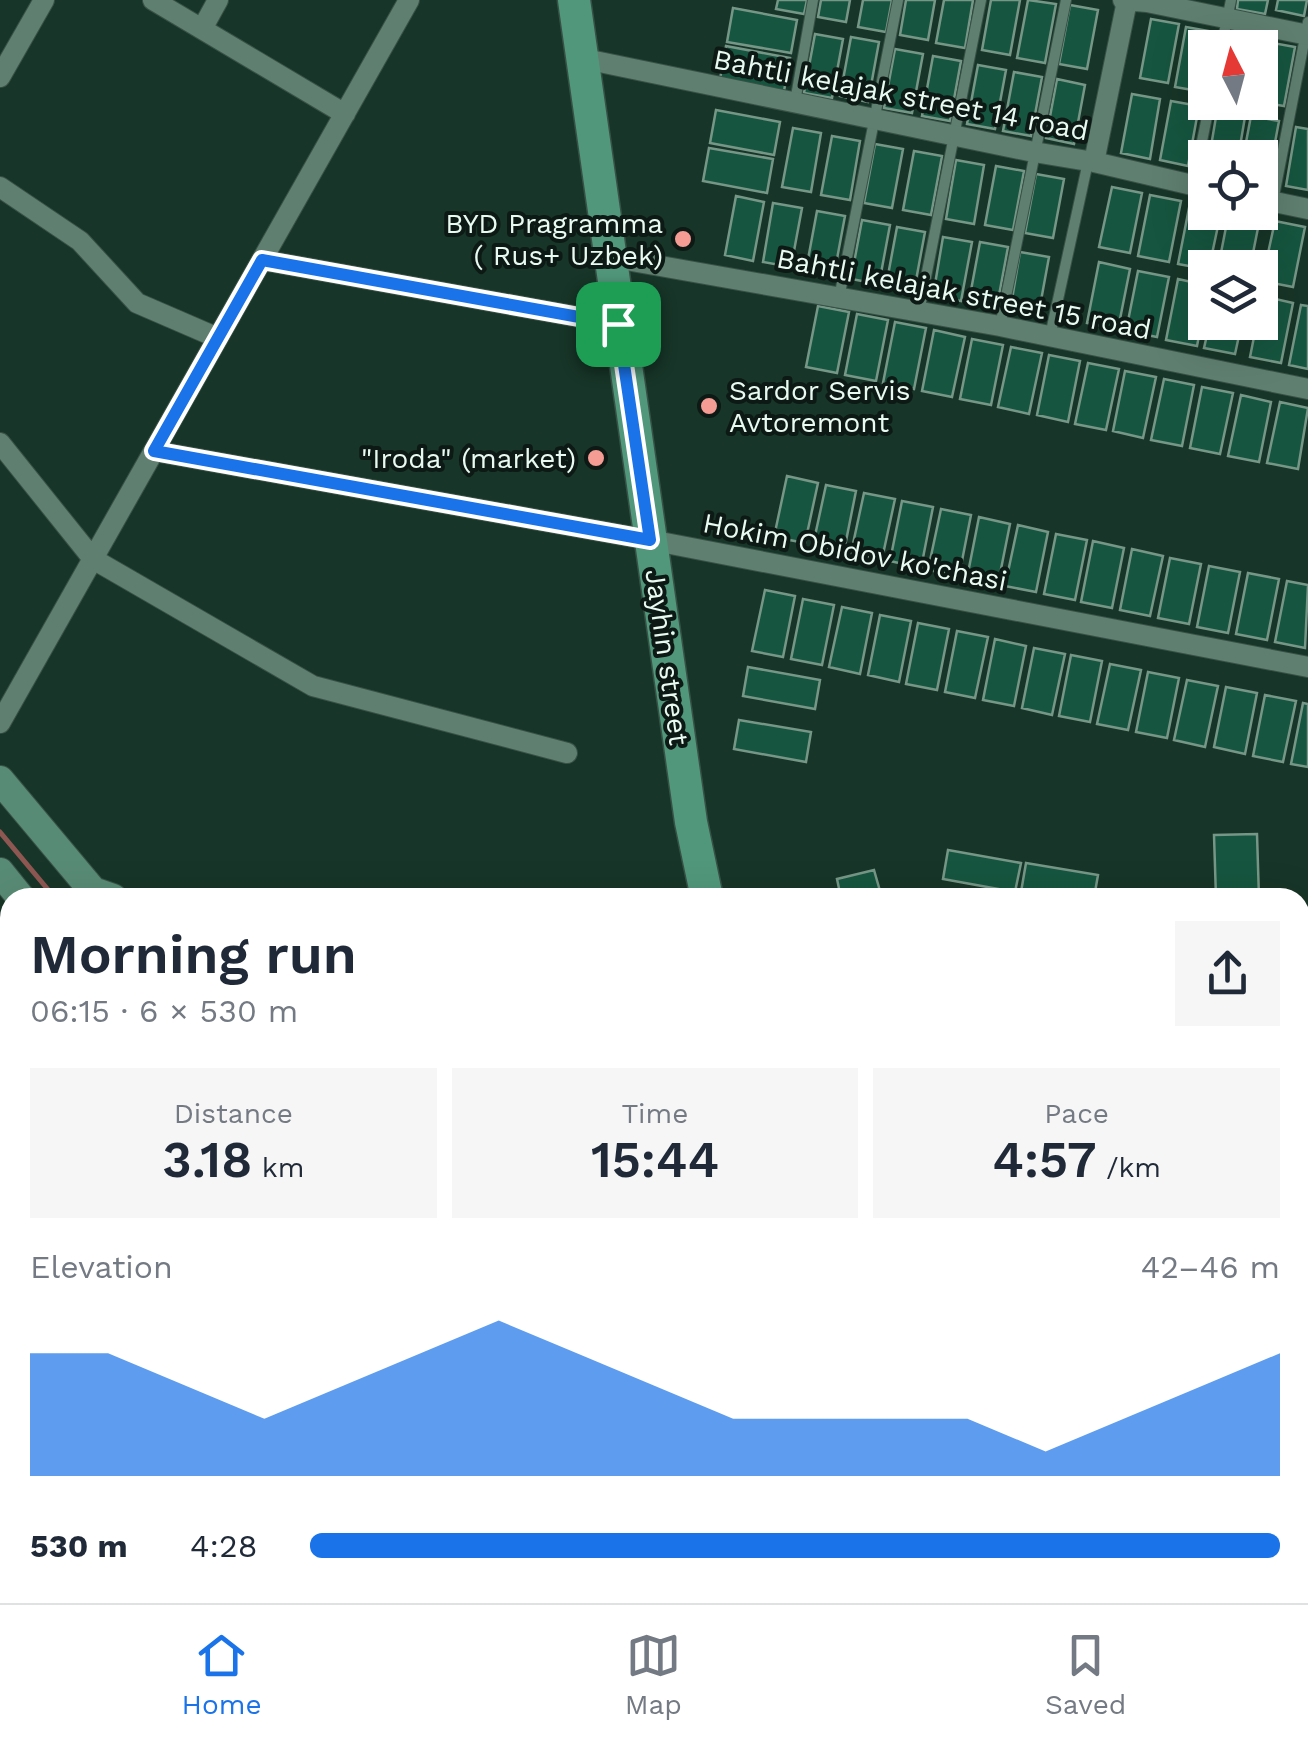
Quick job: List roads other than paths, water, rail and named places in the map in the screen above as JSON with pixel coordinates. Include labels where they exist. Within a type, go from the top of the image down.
[{"type":"main road","name":"Jayhin street","points":[[574,0],[690,822],[705,888]]},
{"type":"main road","points":[[0,780],[90,888]]},
{"type":"street","points":[[0,77],[44,0]]},
{"type":"street","points":[[153,0],[345,114]]},
{"type":"street","points":[[202,29],[218,0]]},
{"type":"street","points":[[0,724],[409,0]]},
{"type":"street","points":[[1092,161],[1136,1],[1229,9],[1307,30]]},
{"type":"street","name":"Bahtli kelajak street 14 road","points":[[585,59],[1188,183]]},
{"type":"street","points":[[0,187],[80,240],[138,304],[218,338]]},
{"type":"street","points":[[1278,203],[1308,209]]},
{"type":"street","name":"Bahtli kelajak street 15 road","points":[[609,257],[1000,326],[1308,389]]},
{"type":"street","points":[[262,260],[618,324]]},
{"type":"street","points":[[0,443],[93,559],[313,686],[567,753]]},
{"type":"street","name":"Hokim Obidov ko'chasi","points":[[154,451],[650,540],[1308,667]]},
{"type":"lane","points":[[795,103],[812,0]]},
{"type":"lane","points":[[839,298],[898,0]]},
{"type":"lane","points":[[919,312],[982,0]]},
{"type":"lane","points":[[1000,326],[1066,0]]},
{"type":"lane","points":[[1278,150],[1307,30]]},
{"type":"lane","points":[[1050,336],[1092,161]]},
{"type":"waterway","points":[[0,832],[47,888]]},
{"type":"place","name":"BYD Pragramma ( Rus+ Uzbek)","points":[[683,239]]},
{"type":"place","name":"Sardor Servis Avtoremont","points":[[709,406]]},
{"type":"place","name":"\"Iroda\" (market)","points":[[596,458]]}]
